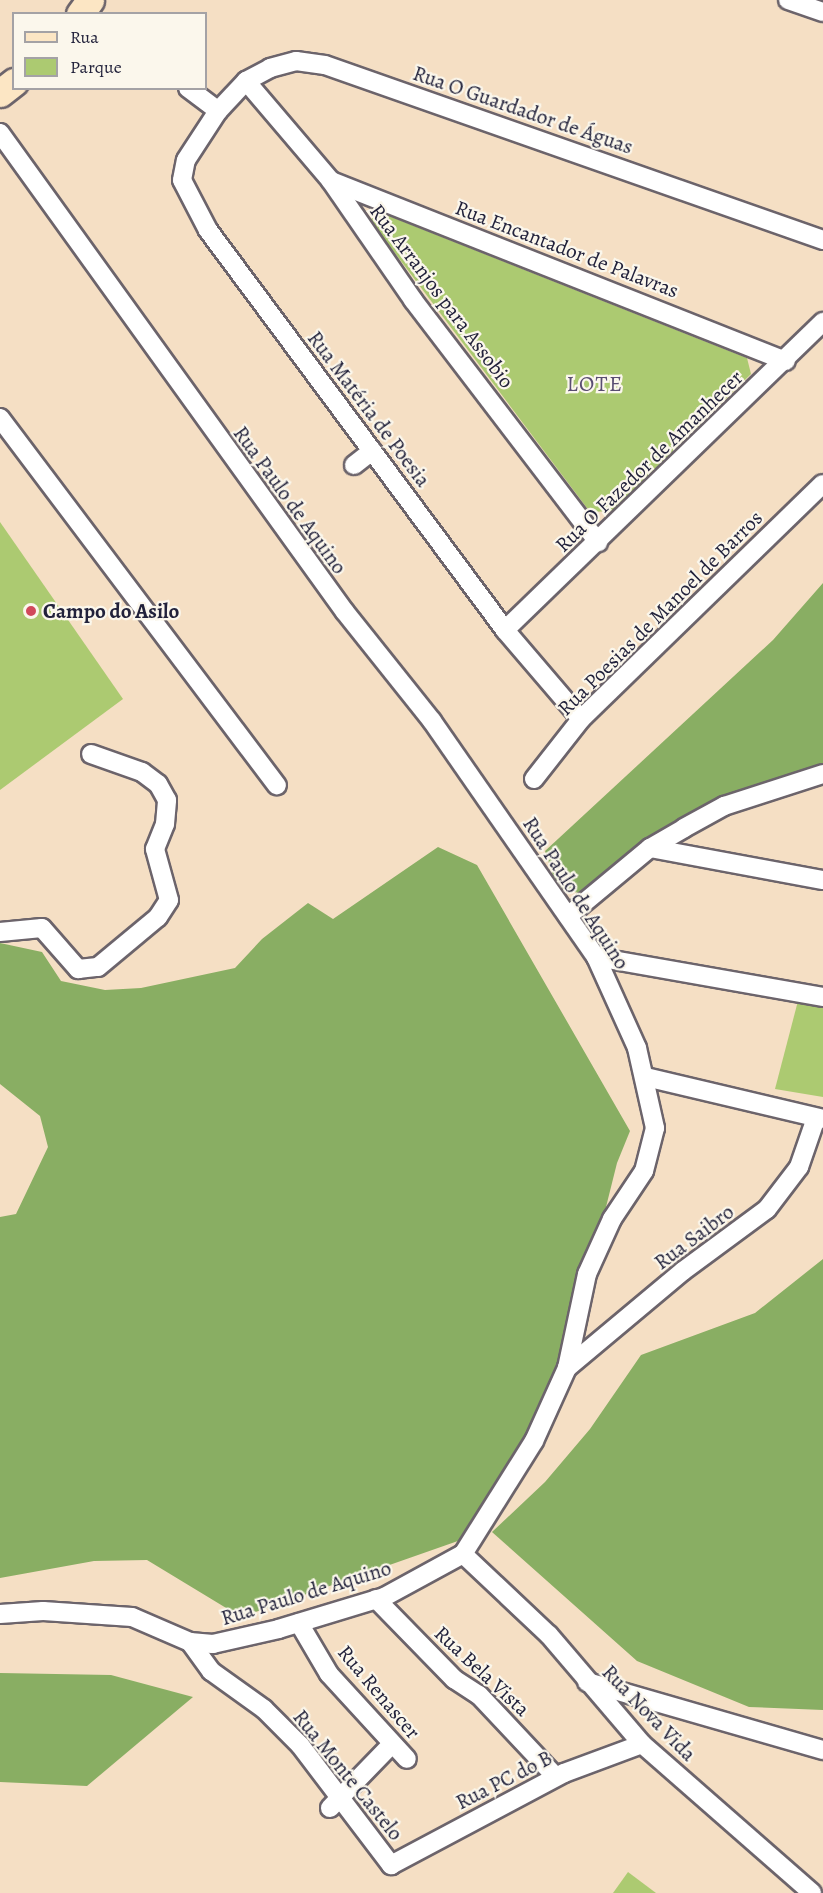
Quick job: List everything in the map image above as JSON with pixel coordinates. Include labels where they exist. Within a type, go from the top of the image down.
[{"type":"main road","points":[[0,93],[12,84]]},
{"type":"street","points":[[788,0],[823,12]]},
{"type":"street","name":"Rua O Guardador de Águas","points":[[218,111],[246,81],[270,68],[296,61],[325,64],[823,240]]},
{"type":"street","name":"Rua Arranjos para Assobio","points":[[246,81],[331,181],[413,300],[598,542]]},
{"type":"street","points":[[191,90],[218,111]]},
{"type":"street","name":"Rua Matéria de Poesia","points":[[218,111],[186,160],[182,180],[192,204],[505,630],[581,719]]},
{"type":"street","name":"Rua Paulo de Aquino","points":[[0,133],[331,594],[432,721],[596,957],[620,1006],[646,1077],[655,1128],[652,1150],[644,1171],[603,1237],[587,1274],[567,1368],[534,1441],[463,1554],[375,1599],[230,1642],[190,1642],[132,1617],[42,1611],[0,1614]]},
{"type":"street","name":"Rua Encantador de Palavras","points":[[331,181],[786,361]]},
{"type":"street","name":"Rua O Fazedor de Amanhecer","points":[[505,630],[786,361],[823,322]]},
{"type":"street","points":[[0,418],[277,784]]},
{"type":"street","points":[[354,465],[372,451]]},
{"type":"street","name":"Rua Poesias de Manoel de Barros","points":[[534,780],[581,719],[823,484]]},
{"type":"street","points":[[0,932],[42,928],[78,969],[98,967],[158,917],[169,900],[155,849],[165,824],[167,800],[158,784],[142,772],[91,754]]},
{"type":"street","points":[[568,916],[650,848],[724,806],[823,774]]},
{"type":"street","points":[[650,848],[823,880]]},
{"type":"street","points":[[596,957],[823,997]]},
{"type":"street","points":[[646,1077],[820,1119]]},
{"type":"street","name":"Rua Saibro","points":[[567,1368],[682,1271],[767,1209],[799,1167],[820,1119]]},
{"type":"street","name":"Rua Nova Vida","points":[[463,1554],[549,1635],[585,1681],[642,1744],[812,1893]]},
{"type":"street","name":"Rua Bela Vista","points":[[375,1599],[454,1678],[479,1695],[556,1777]]},
{"type":"street","name":"Rua Renascer","points":[[299,1623],[329,1674],[391,1745],[407,1758]]},
{"type":"street","name":"Rua Monte Castelo","points":[[190,1642],[211,1671],[264,1709],[300,1746],[336,1803],[391,1865]]},
{"type":"street","points":[[585,1681],[823,1750]]},
{"type":"street","name":"Rua PC do B","points":[[391,1865],[556,1777],[642,1744]]},
{"type":"street","points":[[336,1803],[391,1745]]},
{"type":"green space","points":[[379,212],[747,358],[751,374],[612,511],[590,512],[370,220]]},
{"type":"green space","name":"Campo do Asilo","points":[[0,522],[123,699],[0,790]]},
{"type":"green space","points":[[823,583],[823,774],[724,806],[592,896],[557,888],[545,851],[773,640]]},
{"type":"green space","points":[[438,847],[477,865],[630,1131],[617,1163],[572,1343],[534,1441],[475,1535],[241,1617],[147,1560],[94,1561],[0,1578],[0,1217],[16,1214],[48,1147],[40,1116],[0,1084],[0,943],[42,952],[61,981],[105,990],[141,988],[235,968],[262,939],[308,903],[333,919]]},
{"type":"green space","points":[[799,997],[823,1003],[823,1097],[775,1089]]},
{"type":"green space","points":[[823,1259],[823,1710],[749,1707],[637,1661],[492,1532],[545,1482],[590,1429],[641,1355],[755,1313]]},
{"type":"green space","points":[[0,1673],[111,1675],[193,1697],[87,1786],[0,1782]]},
{"type":"green space","points":[[628,1872],[656,1893],[613,1893]]},
{"type":"place","name":"Campo do Asilo","points":[[31,611]]},
{"type":"district","name":"LOTE","points":[[595,385]]}]
